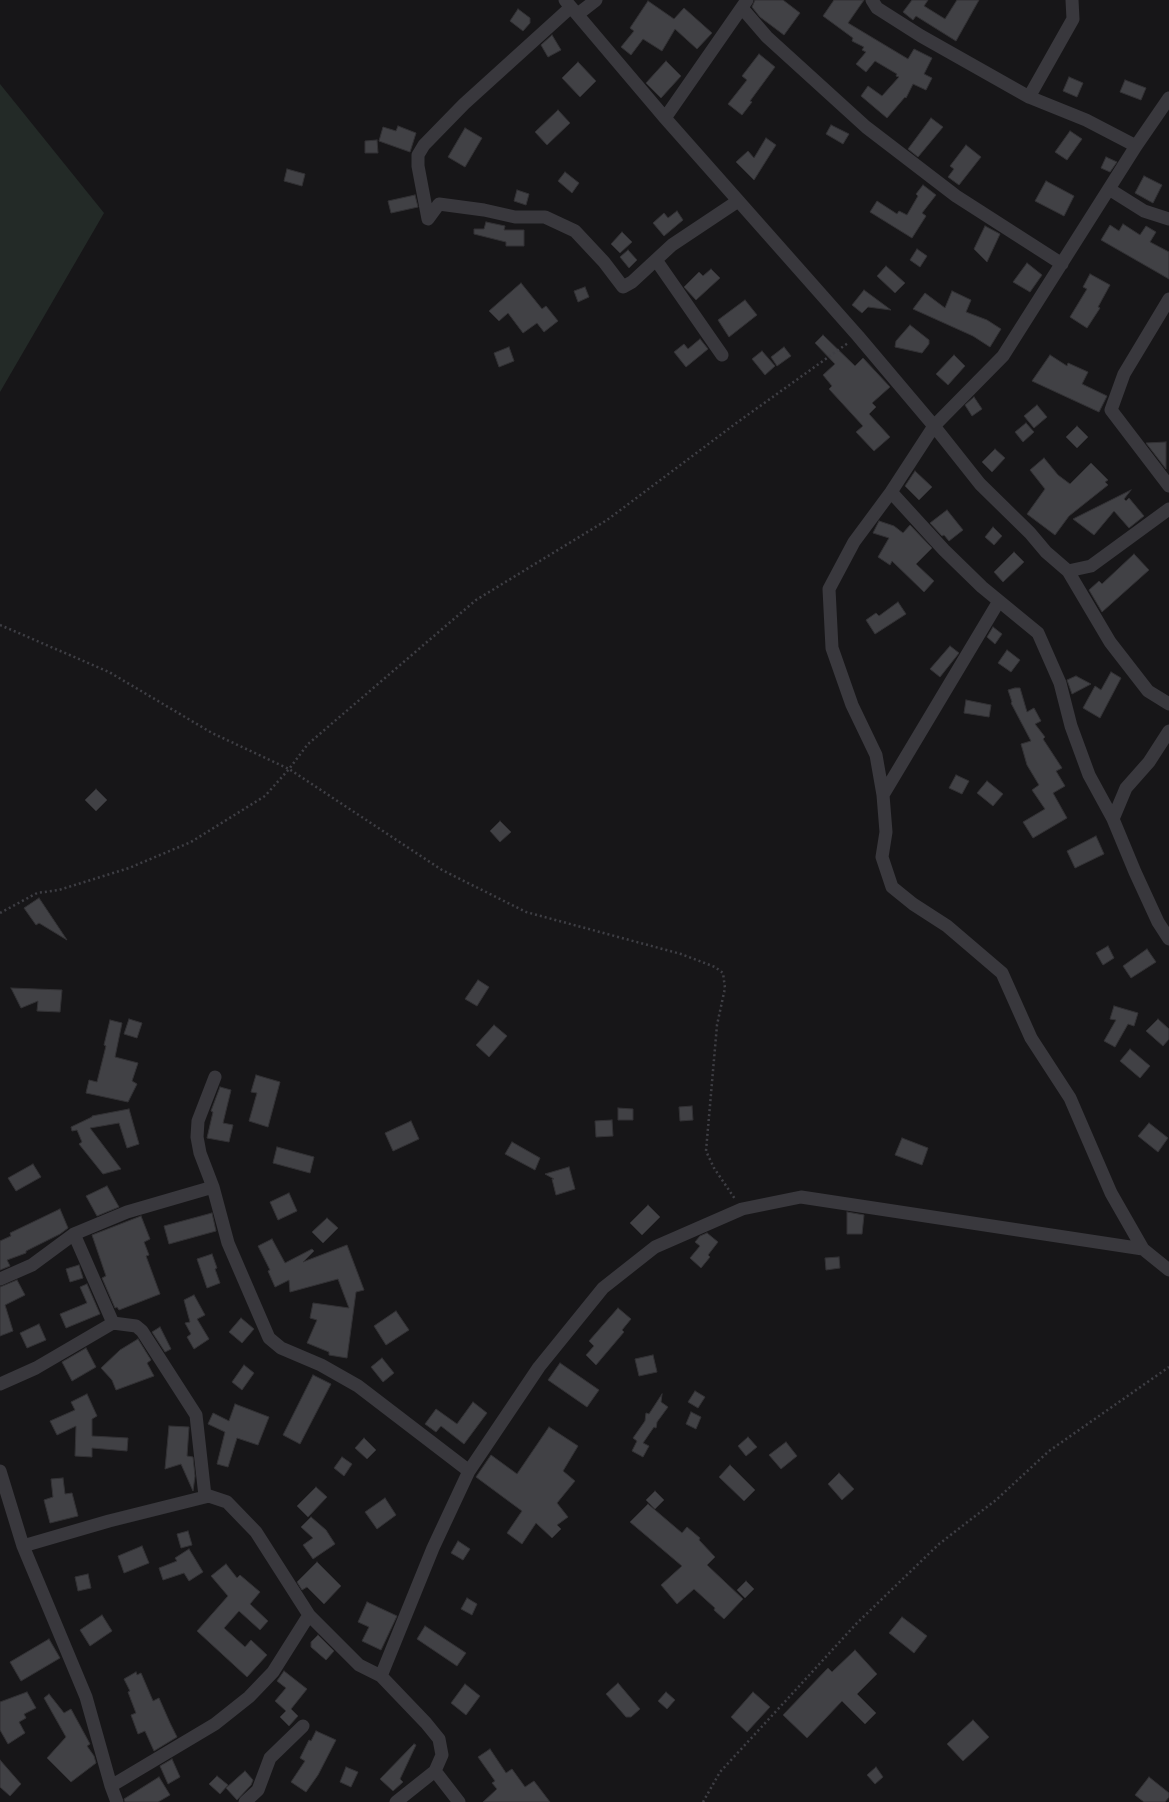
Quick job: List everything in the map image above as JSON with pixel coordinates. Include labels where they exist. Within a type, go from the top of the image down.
[{"type":"street","points":[[596,0],[572,7],[464,104],[424,145],[418,155],[418,166],[428,219],[439,204],[484,210],[515,217],[545,217],[575,231],[604,262],[623,287],[632,282],[672,245],[738,200]]},
{"type":"street","points":[[872,0],[877,8],[921,36],[1029,97],[1086,120],[1136,146]]},
{"type":"street","points":[[1029,97],[1072,19],[1072,0]]},
{"type":"street","points":[[665,118],[745,4],[767,37],[866,127],[956,196],[1062,264]]},
{"type":"street","points":[[572,7],[665,118],[858,336],[934,426],[980,484],[1046,552],[1068,571],[1110,642],[1148,691],[1169,704]]},
{"type":"street","points":[[1169,98],[1136,146],[1003,356],[934,426],[891,492],[854,542],[829,589],[832,648],[852,706],[876,755],[883,795],[886,832],[882,857],[892,887],[913,904],[947,926],[1002,973],[1031,1038],[1070,1098],[1111,1193],[1143,1249],[1169,1270]]},
{"type":"street","points":[[1109,189],[1144,211],[1169,219]]},
{"type":"street","points":[[656,260],[722,355]]},
{"type":"street","points":[[1169,300],[1124,374],[1111,410],[1169,486]]},
{"type":"street","points":[[891,492],[944,550],[982,587],[1038,633],[1060,683],[1071,726],[1089,775],[1113,819],[1158,922],[1169,939]]},
{"type":"street","points":[[1068,571],[1091,566],[1169,509]]},
{"type":"street","points":[[883,795],[999,601]]},
{"type":"street","points":[[1113,819],[1126,788],[1149,762],[1169,731]]},
{"type":"street","points":[[215,1077],[198,1121],[197,1138],[200,1153],[212,1187],[228,1243],[269,1338],[281,1348],[321,1365],[358,1386],[469,1471]]},
{"type":"street","points":[[0,1279],[32,1265],[74,1234],[127,1212],[212,1187]]},
{"type":"street","points":[[380,1676],[433,1548],[469,1471],[539,1367],[603,1288],[655,1247],[742,1209],[801,1197],[1143,1249]]},
{"type":"street","points":[[74,1234],[114,1323]]},
{"type":"street","points":[[0,1384],[36,1368],[114,1323],[136,1326],[142,1331],[196,1414],[205,1496]]},
{"type":"street","points":[[0,1472],[23,1546],[86,1697],[111,1786],[117,1802]]},
{"type":"street","points":[[23,1546],[205,1496],[227,1502],[256,1532],[309,1615],[359,1665],[380,1676],[439,1738],[442,1755],[435,1771],[396,1802]]},
{"type":"street","points":[[111,1786],[215,1724],[249,1698],[273,1672],[309,1615]]},
{"type":"street","points":[[245,1802],[258,1790],[270,1758],[303,1726]]},
{"type":"street","points":[[435,1771],[459,1802]]},
{"type":"path","points":[[0,913],[37,893],[59,890],[122,870],[191,842],[265,796],[289,769],[308,744],[476,600],[607,520],[735,424],[858,336]]},
{"type":"path","points":[[0,625],[108,672],[212,733],[289,769],[442,870],[526,912],[681,954],[715,967],[723,973],[725,988],[717,1025],[706,1151],[714,1168],[742,1209]]},
{"type":"path","points":[[703,1802],[720,1772],[856,1624],[939,1544],[996,1500],[1049,1451],[1169,1367]]},
{"type":"shaded area","points":[[0,84],[104,213],[0,392]]},
{"type":"building","points":[[755,0],[783,0],[800,13],[784,35],[760,17],[752,7]]},
{"type":"building","points":[[834,0],[864,0],[848,23],[908,59],[914,49],[932,58],[924,74],[932,78],[926,90],[913,84],[906,98],[905,97],[887,118],[861,96],[868,86],[882,96],[899,77],[896,76],[897,74],[875,61],[866,72],[856,64],[866,52],[862,50],[864,47],[852,41],[853,38],[823,16]]},
{"type":"building","points":[[912,0],[928,0],[924,6],[945,19],[957,0],[979,0],[956,41],[916,16],[913,20],[903,12]]},
{"type":"building","points":[[648,1],[674,19],[684,8],[712,33],[697,49],[675,29],[662,51],[643,39],[631,55],[621,47],[634,31],[630,28]]},
{"type":"building","points":[[518,9],[530,18],[530,23],[523,31],[510,21]]},
{"type":"building","points":[[552,35],[561,50],[548,57],[541,45]]},
{"type":"building","points":[[759,54],[775,67],[750,101],[752,102],[742,115],[728,104],[747,80],[742,76]]},
{"type":"building","points":[[666,61],[681,76],[661,98],[646,83]]},
{"type":"building","points":[[578,62],[596,81],[580,97],[562,78]]},
{"type":"building","points":[[1069,77],[1083,83],[1077,97],[1063,91]]},
{"type":"building","points":[[1125,80],[1146,88],[1141,100],[1120,92]]},
{"type":"building","points":[[558,110],[570,123],[547,145],[535,132]]},
{"type":"building","points":[[931,118],[943,127],[918,157],[908,149]]},
{"type":"building","points":[[831,125],[849,134],[843,144],[826,134]]},
{"type":"building","points":[[398,126],[416,133],[410,152],[379,141],[383,127],[396,131]]},
{"type":"building","points":[[465,128],[482,138],[465,167],[448,157]]},
{"type":"building","points":[[1070,131],[1082,139],[1067,160],[1055,152]]},
{"type":"building","points":[[766,138],[776,145],[754,180],[736,162],[748,151],[754,158]]},
{"type":"building","points":[[377,140],[378,153],[365,153],[365,141]]},
{"type":"building","points":[[966,145],[981,157],[959,185],[948,177],[954,169],[950,166]]},
{"type":"building","points":[[1106,157],[1117,162],[1110,172],[1101,168]]},
{"type":"building","points":[[287,169],[305,174],[302,186],[284,181]]},
{"type":"building","points":[[565,172],[579,183],[572,193],[558,181]]},
{"type":"building","points":[[1144,176],[1162,185],[1153,203],[1135,193]]},
{"type":"building","points":[[1046,181],[1074,196],[1064,216],[1035,201]]},
{"type":"building","points":[[923,185],[936,195],[922,213],[926,216],[912,238],[870,212],[877,201],[897,214],[899,211],[907,215],[918,196],[916,194]]},
{"type":"building","points":[[517,190],[529,194],[526,205],[514,201]]},
{"type":"building","points":[[415,195],[418,207],[391,213],[388,201]]},
{"type":"building","points":[[677,211],[683,220],[664,236],[653,223],[664,213],[668,218]]},
{"type":"building","points":[[486,222],[505,226],[504,230],[524,230],[524,246],[506,246],[506,242],[474,234],[474,229],[484,229]]},
{"type":"building","points":[[1123,224],[1140,235],[1146,226],[1156,232],[1150,242],[1169,252],[1169,279],[1101,240],[1110,225],[1119,231]]},
{"type":"building","points":[[985,226],[1000,234],[987,262],[974,249]]},
{"type":"building","points":[[622,232],[632,242],[620,253],[611,244]]},
{"type":"building","points":[[917,249],[927,256],[920,267],[910,260]]},
{"type":"building","points":[[628,250],[637,260],[629,268],[620,257]]},
{"type":"building","points":[[1027,263],[1042,275],[1030,292],[1013,282]]},
{"type":"building","points":[[886,266],[905,283],[895,293],[877,276]]},
{"type":"building","points":[[711,269],[720,278],[696,300],[684,287],[699,272],[703,276]]},
{"type":"building","points":[[1090,274],[1110,285],[1098,307],[1100,308],[1087,328],[1070,317],[1087,289],[1083,287]]},
{"type":"building","points":[[521,283],[542,309],[546,306],[558,321],[544,332],[537,323],[523,333],[508,313],[499,321],[489,311]]},
{"type":"building","points":[[585,287],[589,297],[578,302],[574,291]]},
{"type":"building","points":[[864,290],[891,310],[868,307],[862,313],[852,305]]},
{"type":"building","points":[[952,291],[971,300],[966,312],[987,320],[1001,329],[990,347],[973,336],[913,309],[925,293],[945,308]]},
{"type":"building","points":[[745,300],[757,315],[729,337],[718,320]]},
{"type":"building","points":[[910,325],[929,340],[929,344],[922,353],[895,347],[896,341]]},
{"type":"building","points":[[823,335],[855,366],[863,358],[890,387],[872,403],[876,407],[869,414],[890,437],[874,451],[856,432],[863,426],[829,389],[832,386],[823,375],[835,364],[815,343]]},
{"type":"building","points":[[700,339],[708,349],[686,367],[674,352],[684,344],[688,349]]},
{"type":"building","points":[[509,347],[514,361],[499,367],[494,353]]},
{"type":"building","points":[[784,347],[791,356],[777,366],[771,357]]},
{"type":"building","points":[[762,351],[775,366],[765,375],[752,359]]},
{"type":"building","points":[[954,355],[965,366],[948,385],[936,374]]},
{"type":"building","points":[[1050,355],[1067,366],[1068,363],[1088,372],[1082,384],[1107,396],[1099,412],[1032,381]]},
{"type":"building","points":[[974,397],[982,409],[972,416],[965,405]]},
{"type":"building","points":[[1037,405],[1047,417],[1034,428],[1024,416]]},
{"type":"building","points":[[1026,423],[1034,432],[1023,442],[1015,432]]},
{"type":"building","points":[[1077,426],[1088,437],[1077,448],[1066,437]]},
{"type":"building","points":[[1166,442],[1166,469],[1146,443]]},
{"type":"building","points":[[995,449],[1005,458],[992,472],[982,462]]},
{"type":"building","points":[[1044,458],[1058,475],[1070,484],[1091,463],[1108,480],[1105,482],[1108,485],[1069,516],[1055,535],[1027,514],[1045,489],[1030,470]]},
{"type":"building","points":[[915,471],[932,487],[919,500],[905,486]]},
{"type":"building","points":[[1131,490],[1124,499],[1126,501],[1129,498],[1144,516],[1129,528],[1114,511],[1094,535],[1073,519]]},
{"type":"building","points":[[947,510],[963,530],[949,541],[930,523]]},
{"type":"building","points":[[879,521],[894,526],[903,533],[910,525],[932,548],[916,564],[934,581],[924,592],[892,561],[890,565],[878,557],[889,538],[873,533]]},
{"type":"building","points":[[993,527],[1002,536],[994,545],[985,537]]},
{"type":"building","points":[[1014,552],[1024,562],[1003,582],[994,572]]},
{"type":"building","points":[[1134,554],[1149,570],[1102,612],[1089,590],[1099,581],[1102,584]]},
{"type":"building","points":[[898,602],[906,614],[875,634],[866,620],[876,613],[879,616]]},
{"type":"building","points":[[993,627],[1002,634],[995,644],[987,637]]},
{"type":"building","points":[[950,646],[959,653],[940,677],[930,669]]},
{"type":"building","points":[[1007,650],[1020,660],[1011,672],[998,663]]},
{"type":"building","points":[[1111,672],[1121,678],[1100,718],[1083,708],[1095,686],[1101,690]]},
{"type":"building","points":[[1076,676],[1091,684],[1072,694],[1067,680]]},
{"type":"building","points":[[1020,688],[1027,712],[1034,708],[1041,721],[1035,724],[1045,737],[1043,739],[1062,768],[1056,771],[1065,786],[1053,793],[1067,818],[1033,838],[1023,822],[1045,809],[1032,790],[1039,785],[1027,765],[1021,744],[1031,741],[1011,703],[1008,690]]},
{"type":"building","points":[[966,700],[991,705],[989,717],[964,713]]},
{"type":"building","points":[[956,775],[969,781],[962,794],[949,788]]},
{"type":"building","points":[[987,781],[1003,794],[993,806],[977,793]]},
{"type":"building","points":[[96,789],[107,800],[96,811],[85,800]]},
{"type":"building","points":[[500,821],[511,832],[500,842],[490,831]]},
{"type":"building","points":[[1096,836],[1104,854],[1075,868],[1067,851]]},
{"type":"building","points":[[39,898],[67,940],[39,923],[36,925],[24,908]]},
{"type":"building","points":[[1108,946],[1114,958],[1103,965],[1096,953]]},
{"type":"building","points":[[1147,949],[1156,962],[1131,978],[1123,966]]},
{"type":"building","points":[[478,980],[489,987],[477,1006],[465,999]]},
{"type":"building","points":[[11,988],[62,990],[60,1012],[37,1011],[38,1001],[21,1008]]},
{"type":"building","points":[[1114,1006],[1138,1013],[1134,1026],[1128,1024],[1115,1047],[1104,1041],[1116,1020],[1110,1019]]},
{"type":"building","points":[[129,1019],[142,1023],[137,1038],[124,1034]]},
{"type":"building","points":[[1158,1019],[1169,1029],[1169,1039],[1163,1046],[1146,1031]]},
{"type":"building","points":[[110,1020],[122,1023],[115,1057],[138,1063],[132,1081],[137,1084],[128,1102],[86,1093],[89,1080],[97,1082],[106,1046],[104,1045]]},
{"type":"building","points":[[494,1025],[507,1036],[489,1057],[476,1045]]},
{"type":"building","points":[[1130,1049],[1150,1066],[1140,1078],[1120,1061]]},
{"type":"building","points":[[256,1075],[280,1082],[268,1127],[249,1121],[257,1093],[251,1092]]},
{"type":"building","points":[[220,1087],[231,1090],[223,1123],[233,1125],[229,1142],[207,1138],[213,1112],[211,1111]]},
{"type":"building","points":[[692,1106],[693,1120],[680,1121],[679,1107]]},
{"type":"building","points":[[618,1108],[633,1109],[633,1120],[618,1120]]},
{"type":"building","points":[[129,1109],[139,1144],[127,1148],[119,1123],[90,1128],[121,1169],[103,1174],[79,1144],[82,1142],[77,1130],[72,1131],[71,1127],[92,1116]]},
{"type":"building","points":[[612,1120],[613,1136],[596,1137],[595,1121]]},
{"type":"building","points":[[411,1121],[419,1139],[393,1151],[385,1133]]},
{"type":"building","points":[[1149,1123],[1168,1138],[1158,1152],[1138,1136]]},
{"type":"building","points":[[902,1138],[928,1148],[922,1165],[895,1155]]},
{"type":"building","points":[[512,1142],[540,1158],[535,1170],[505,1154]]},
{"type":"building","points":[[277,1147],[314,1157],[310,1173],[273,1163]]},
{"type":"building","points":[[33,1164],[41,1177],[16,1191],[8,1178]]},
{"type":"building","points":[[569,1167],[575,1189],[556,1195],[552,1179],[554,1179],[545,1174]]},
{"type":"building","points":[[107,1186],[119,1207],[97,1216],[86,1196]]},
{"type":"building","points":[[289,1193],[297,1211],[278,1220],[270,1202]]},
{"type":"building","points":[[648,1205],[660,1217],[642,1235],[630,1223]]},
{"type":"building","points":[[60,1209],[68,1228],[60,1234],[26,1251],[26,1253],[7,1260],[10,1266],[0,1270],[0,1241],[11,1236],[10,1233]]},
{"type":"building","points":[[847,1212],[864,1215],[862,1234],[847,1234]]},
{"type":"building","points":[[212,1213],[216,1231],[169,1244],[164,1226]]},
{"type":"building","points":[[141,1216],[150,1239],[144,1242],[149,1255],[146,1256],[160,1294],[119,1310],[117,1307],[115,1308],[102,1278],[106,1276],[92,1235]]},
{"type":"building","points":[[327,1218],[338,1228],[323,1243],[312,1232]]},
{"type":"building","points":[[707,1233],[718,1242],[708,1255],[710,1257],[701,1268],[690,1258],[700,1246],[695,1242],[700,1236]]},
{"type":"building","points":[[272,1239],[285,1263],[312,1249],[314,1251],[303,1262],[347,1245],[364,1290],[356,1292],[347,1358],[329,1355],[329,1352],[307,1343],[317,1320],[310,1318],[313,1303],[349,1308],[338,1279],[290,1292],[289,1280],[275,1287],[268,1271],[270,1270],[258,1246]]},
{"type":"building","points":[[212,1254],[220,1283],[207,1288],[197,1259]]},
{"type":"building","points":[[839,1257],[840,1268],[826,1270],[825,1258]]},
{"type":"building","points":[[79,1265],[83,1278],[70,1282],[66,1269]]},
{"type":"building","points":[[17,1280],[25,1295],[5,1305],[13,1331],[0,1336],[0,1287]]},
{"type":"building","points":[[87,1284],[100,1314],[66,1328],[60,1314],[87,1303],[80,1287]]},
{"type":"building","points":[[194,1295],[205,1315],[197,1319],[209,1339],[194,1349],[187,1337],[191,1334],[185,1323],[190,1322],[184,1300]]},
{"type":"building","points":[[618,1308],[631,1319],[622,1330],[624,1332],[596,1365],[586,1355],[594,1346],[589,1341]]},
{"type":"building","points":[[396,1311],[409,1330],[386,1345],[374,1326]]},
{"type":"building","points":[[241,1318],[254,1329],[242,1343],[229,1332]]},
{"type":"building","points":[[39,1324],[46,1340],[27,1348],[20,1333]]},
{"type":"building","points":[[160,1327],[171,1349],[165,1352],[152,1332]]},
{"type":"building","points":[[138,1339],[151,1360],[147,1363],[154,1376],[116,1390],[112,1380],[101,1368],[120,1350]]},
{"type":"building","points":[[86,1348],[96,1367],[72,1381],[62,1362]]},
{"type":"building","points":[[653,1355],[657,1372],[639,1376],[635,1359]]},
{"type":"building","points":[[382,1358],[394,1373],[383,1382],[371,1367]]},
{"type":"building","points":[[560,1363],[599,1390],[587,1407],[548,1380]]},
{"type":"building","points":[[244,1365],[254,1373],[242,1390],[232,1382]]},
{"type":"building","points":[[313,1375],[331,1384],[300,1444],[283,1435]]},
{"type":"building","points":[[695,1391],[705,1397],[698,1408],[688,1402]]},
{"type":"building","points":[[87,1394],[97,1416],[92,1419],[92,1436],[128,1438],[127,1451],[92,1448],[92,1457],[75,1456],[76,1426],[57,1435],[50,1421],[75,1410],[71,1402]]},
{"type":"building","points":[[662,1394],[661,1402],[668,1407],[657,1422],[656,1428],[654,1427],[643,1443],[649,1446],[643,1457],[632,1451],[637,1441],[633,1438],[645,1421],[646,1413],[649,1414]]},
{"type":"building","points":[[473,1402],[487,1413],[464,1444],[441,1426],[436,1432],[425,1424],[436,1409],[457,1424]]},
{"type":"building","points":[[235,1404],[269,1417],[258,1445],[237,1438],[228,1467],[217,1464],[225,1432],[208,1424],[213,1413],[229,1421]]},
{"type":"building","points":[[691,1412],[701,1417],[696,1429],[686,1424]]},
{"type":"building","points":[[169,1426],[189,1427],[187,1456],[193,1457],[195,1476],[193,1491],[181,1464],[165,1469]]},
{"type":"building","points":[[549,1427],[578,1446],[563,1471],[575,1481],[557,1503],[568,1517],[557,1525],[561,1529],[552,1538],[536,1523],[522,1544],[507,1533],[522,1511],[476,1477],[491,1455],[517,1474]]},
{"type":"building","points":[[748,1437],[757,1447],[746,1456],[738,1446]]},
{"type":"building","points":[[364,1438],[376,1450],[367,1459],[355,1448]]},
{"type":"building","points":[[786,1442],[797,1456],[781,1469],[769,1455]]},
{"type":"building","points":[[342,1457],[352,1464],[344,1476],[334,1468]]},
{"type":"building","points":[[730,1465],[755,1490],[744,1501],[719,1477]]},
{"type":"building","points":[[839,1473],[854,1489],[842,1500],[828,1484]]},
{"type":"building","points":[[63,1478],[65,1494],[72,1493],[78,1516],[50,1523],[44,1500],[53,1497],[51,1479]]},
{"type":"building","points":[[316,1487],[327,1497],[308,1517],[297,1506]]},
{"type":"building","points":[[655,1491],[664,1500],[655,1509],[646,1500]]},
{"type":"building","points":[[385,1498],[396,1515],[377,1529],[365,1512]]},
{"type":"building","points":[[648,1504],[682,1533],[687,1527],[700,1538],[699,1540],[715,1557],[707,1565],[743,1599],[724,1619],[714,1610],[715,1608],[694,1589],[677,1604],[661,1585],[682,1566],[630,1522]]},
{"type":"building","points":[[311,1517],[326,1530],[335,1544],[313,1559],[303,1545],[313,1538],[301,1527]]},
{"type":"building","points":[[188,1531],[192,1545],[181,1548],[177,1534]]},
{"type":"building","points":[[458,1541],[470,1549],[463,1560],[451,1553]]},
{"type":"building","points":[[142,1546],[149,1563],[124,1573],[118,1556]]},
{"type":"building","points":[[189,1549],[203,1572],[189,1581],[184,1573],[163,1580],[159,1568],[177,1561],[175,1558]]},
{"type":"building","points":[[317,1562],[341,1586],[324,1604],[307,1587],[302,1590],[297,1582]]},
{"type":"building","points":[[226,1564],[237,1578],[240,1575],[260,1592],[250,1604],[268,1621],[260,1630],[239,1611],[224,1628],[245,1647],[251,1640],[267,1655],[247,1677],[197,1631],[228,1596],[211,1576]]},
{"type":"building","points":[[88,1574],[91,1588],[78,1591],[75,1577]]},
{"type":"building","points":[[746,1581],[754,1589],[745,1598],[737,1590]]},
{"type":"building","points":[[467,1598],[477,1604],[472,1615],[461,1609]]},
{"type":"building","points":[[367,1602],[397,1616],[381,1650],[362,1641],[369,1627],[358,1622]]},
{"type":"building","points":[[102,1615],[112,1631],[90,1646],[80,1630]]},
{"type":"building","points":[[902,1617],[927,1636],[914,1653],[889,1633]]},
{"type":"building","points":[[425,1626],[466,1653],[457,1666],[417,1639]]},
{"type":"building","points":[[318,1635],[334,1651],[326,1660],[311,1647],[311,1642]]},
{"type":"building","points":[[49,1639],[60,1658],[21,1681],[10,1662]]},
{"type":"building","points":[[855,1650],[877,1674],[857,1694],[876,1713],[865,1724],[842,1701],[807,1738],[783,1715],[828,1668],[832,1672]]},
{"type":"building","points":[[284,1671],[307,1689],[291,1709],[298,1716],[289,1726],[280,1717],[286,1711],[275,1701],[286,1688],[277,1681]]},
{"type":"building","points":[[136,1672],[137,1675],[141,1673],[153,1701],[159,1698],[177,1737],[154,1751],[145,1731],[138,1734],[131,1715],[136,1713],[128,1692],[130,1691],[124,1679]]},
{"type":"building","points":[[618,1683],[640,1709],[631,1717],[626,1717],[606,1694]]},
{"type":"building","points":[[465,1684],[480,1696],[466,1715],[451,1703]]},
{"type":"building","points":[[27,1692],[36,1708],[24,1714],[26,1718],[19,1722],[25,1733],[8,1744],[0,1730],[0,1702]]},
{"type":"building","points":[[666,1692],[675,1700],[667,1709],[658,1701]]},
{"type":"building","points":[[753,1692],[770,1707],[747,1732],[731,1717]]},
{"type":"building","points":[[49,1694],[64,1713],[71,1709],[90,1744],[87,1746],[94,1756],[96,1763],[71,1782],[47,1758],[66,1737],[44,1698]]},
{"type":"building","points":[[973,1720],[989,1737],[963,1761],[947,1744]]},
{"type":"building","points":[[316,1731],[336,1740],[318,1775],[306,1792],[291,1782],[305,1761],[300,1758],[309,1740],[311,1741]]},
{"type":"building","points":[[414,1744],[416,1745],[400,1779],[403,1782],[393,1791],[380,1779]]},
{"type":"building","points":[[490,1749],[506,1773],[512,1769],[525,1787],[534,1781],[550,1802],[483,1802],[497,1789],[492,1783],[495,1781],[478,1757]]},
{"type":"building","points":[[172,1759],[180,1777],[168,1784],[160,1766]]},
{"type":"building","points":[[0,1760],[21,1784],[10,1796],[0,1787]]},
{"type":"building","points":[[346,1767],[358,1772],[351,1787],[340,1782]]},
{"type":"building","points":[[876,1767],[883,1777],[875,1784],[867,1775]]},
{"type":"building","points":[[245,1771],[253,1780],[251,1785],[237,1800],[226,1788]]},
{"type":"building","points":[[217,1776],[228,1785],[220,1794],[209,1784]]},
{"type":"building","points":[[159,1777],[170,1795],[158,1802],[125,1802],[124,1799]]},
{"type":"building","points":[[1149,1777],[1169,1793],[1169,1797],[1165,1802],[1144,1802],[1135,1795]]}]
